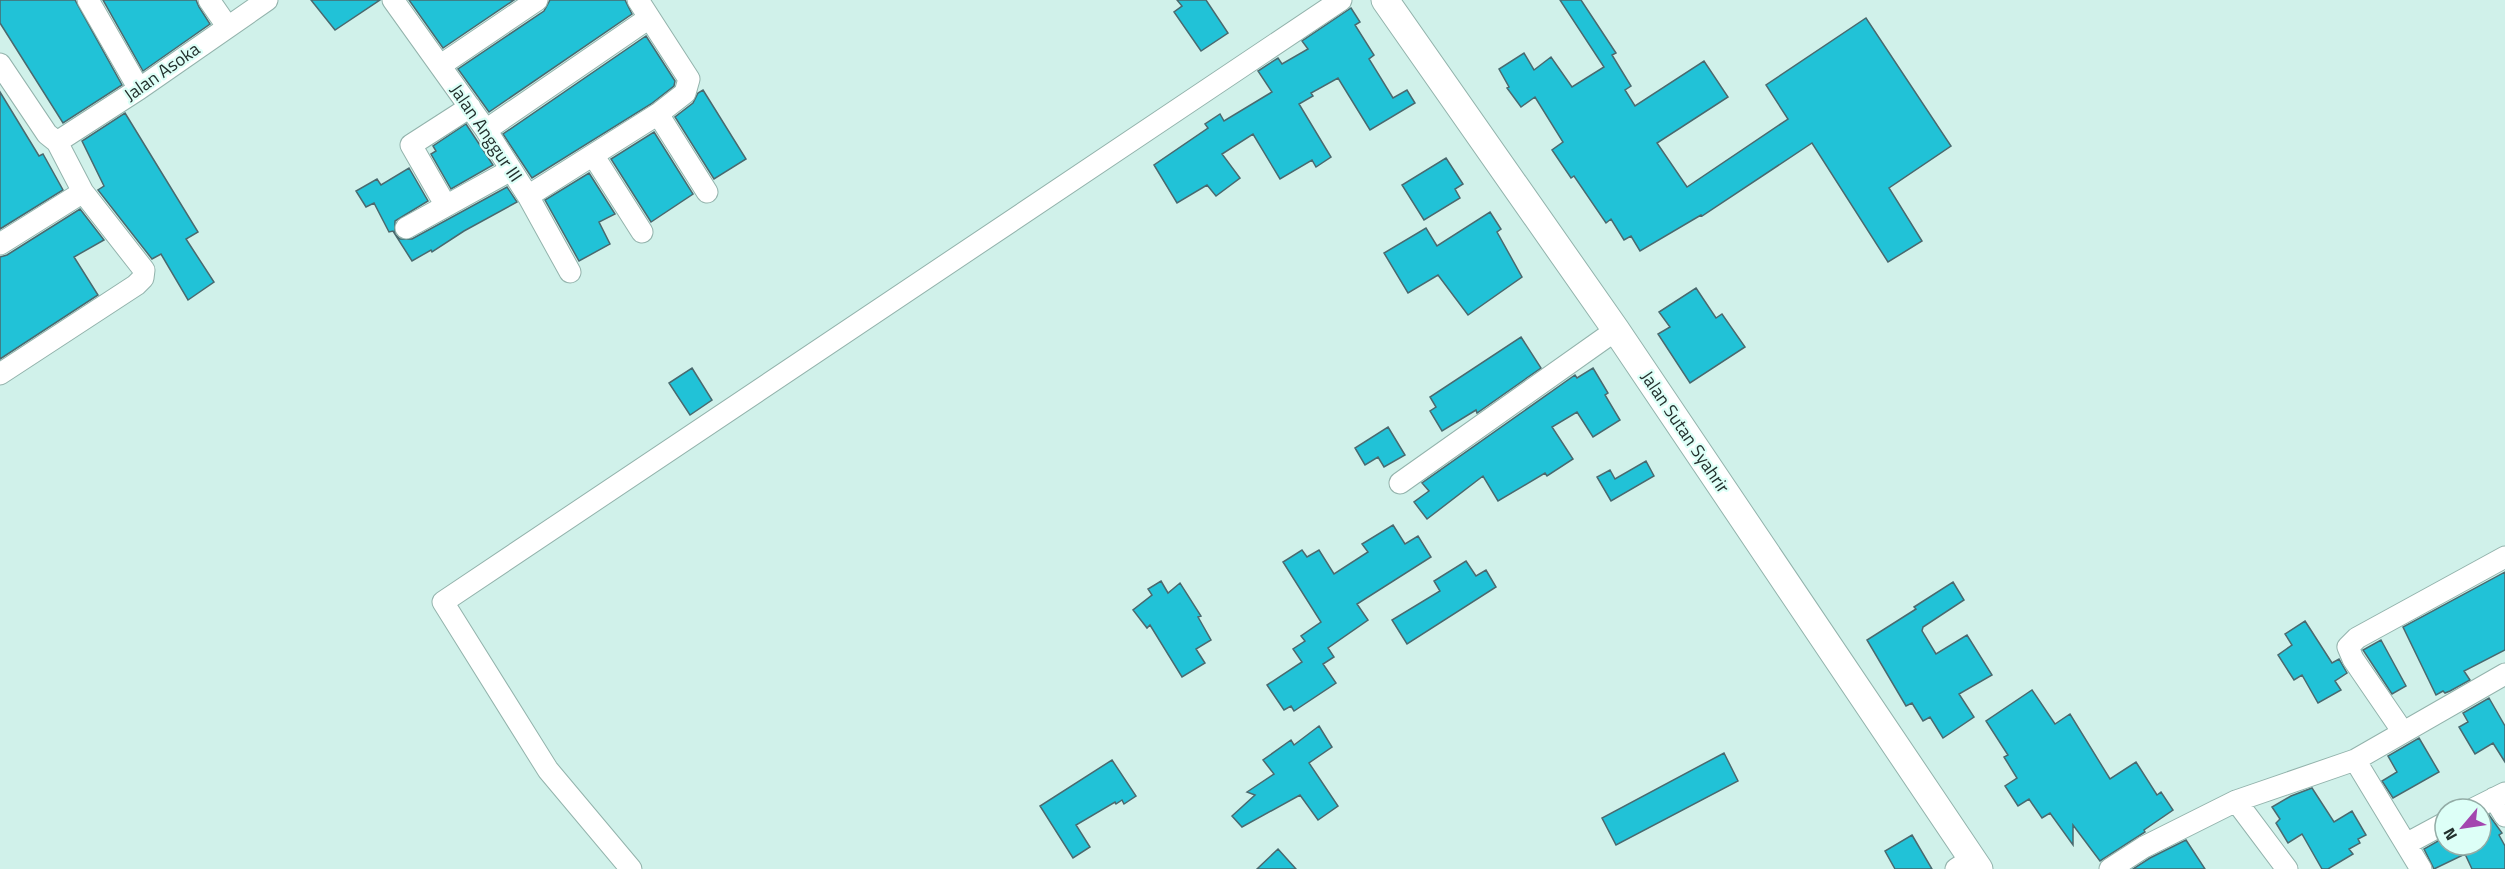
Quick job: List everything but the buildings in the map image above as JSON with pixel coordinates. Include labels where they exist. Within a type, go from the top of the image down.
[{"type":"street","points":[[88,0],[139,89]]},
{"type":"street","points":[[209,0],[227,26]]},
{"type":"street","name":"Jalan Asoka","points":[[57,142],[139,89],[267,0]]},
{"type":"street","points":[[441,65],[537,0]]},
{"type":"street","points":[[528,196],[658,114],[685,93],[689,79],[638,0]]},
{"type":"street","points":[[631,869],[548,770],[443,602],[1341,0]]},
{"type":"street","name":"Jalan Sutan Syahrir","points":[[1385,0],[1616,330],[1969,865]]},
{"type":"street","name":"Jalan Anggur III","points":[[396,1],[486,130],[528,196],[570,272]]},
{"type":"street","points":[[486,130],[649,18]]},
{"type":"street","points":[[0,64],[47,134],[57,142],[83,192],[144,270],[143,278],[136,285],[0,374]]},
{"type":"street","points":[[446,206],[411,145],[470,107]]},
{"type":"street","points":[[658,114],[707,192]]},
{"type":"street","points":[[593,154],[642,232]]},
{"type":"street","points":[[406,228],[511,170]]},
{"type":"street","points":[[0,244],[83,192]]},
{"type":"street","points":[[1400,483],[1616,330]]},
{"type":"street","points":[[2403,732],[2353,659],[2348,647],[2356,638],[2505,557]]},
{"type":"street","points":[[2110,869],[2144,848],[2236,801],[2355,760],[2505,674]]},
{"type":"street","points":[[2355,760],[2421,869]]},
{"type":"street","points":[[2236,801],[2287,869]]},
{"type":"street","points":[[2406,844],[2433,829]]}]
